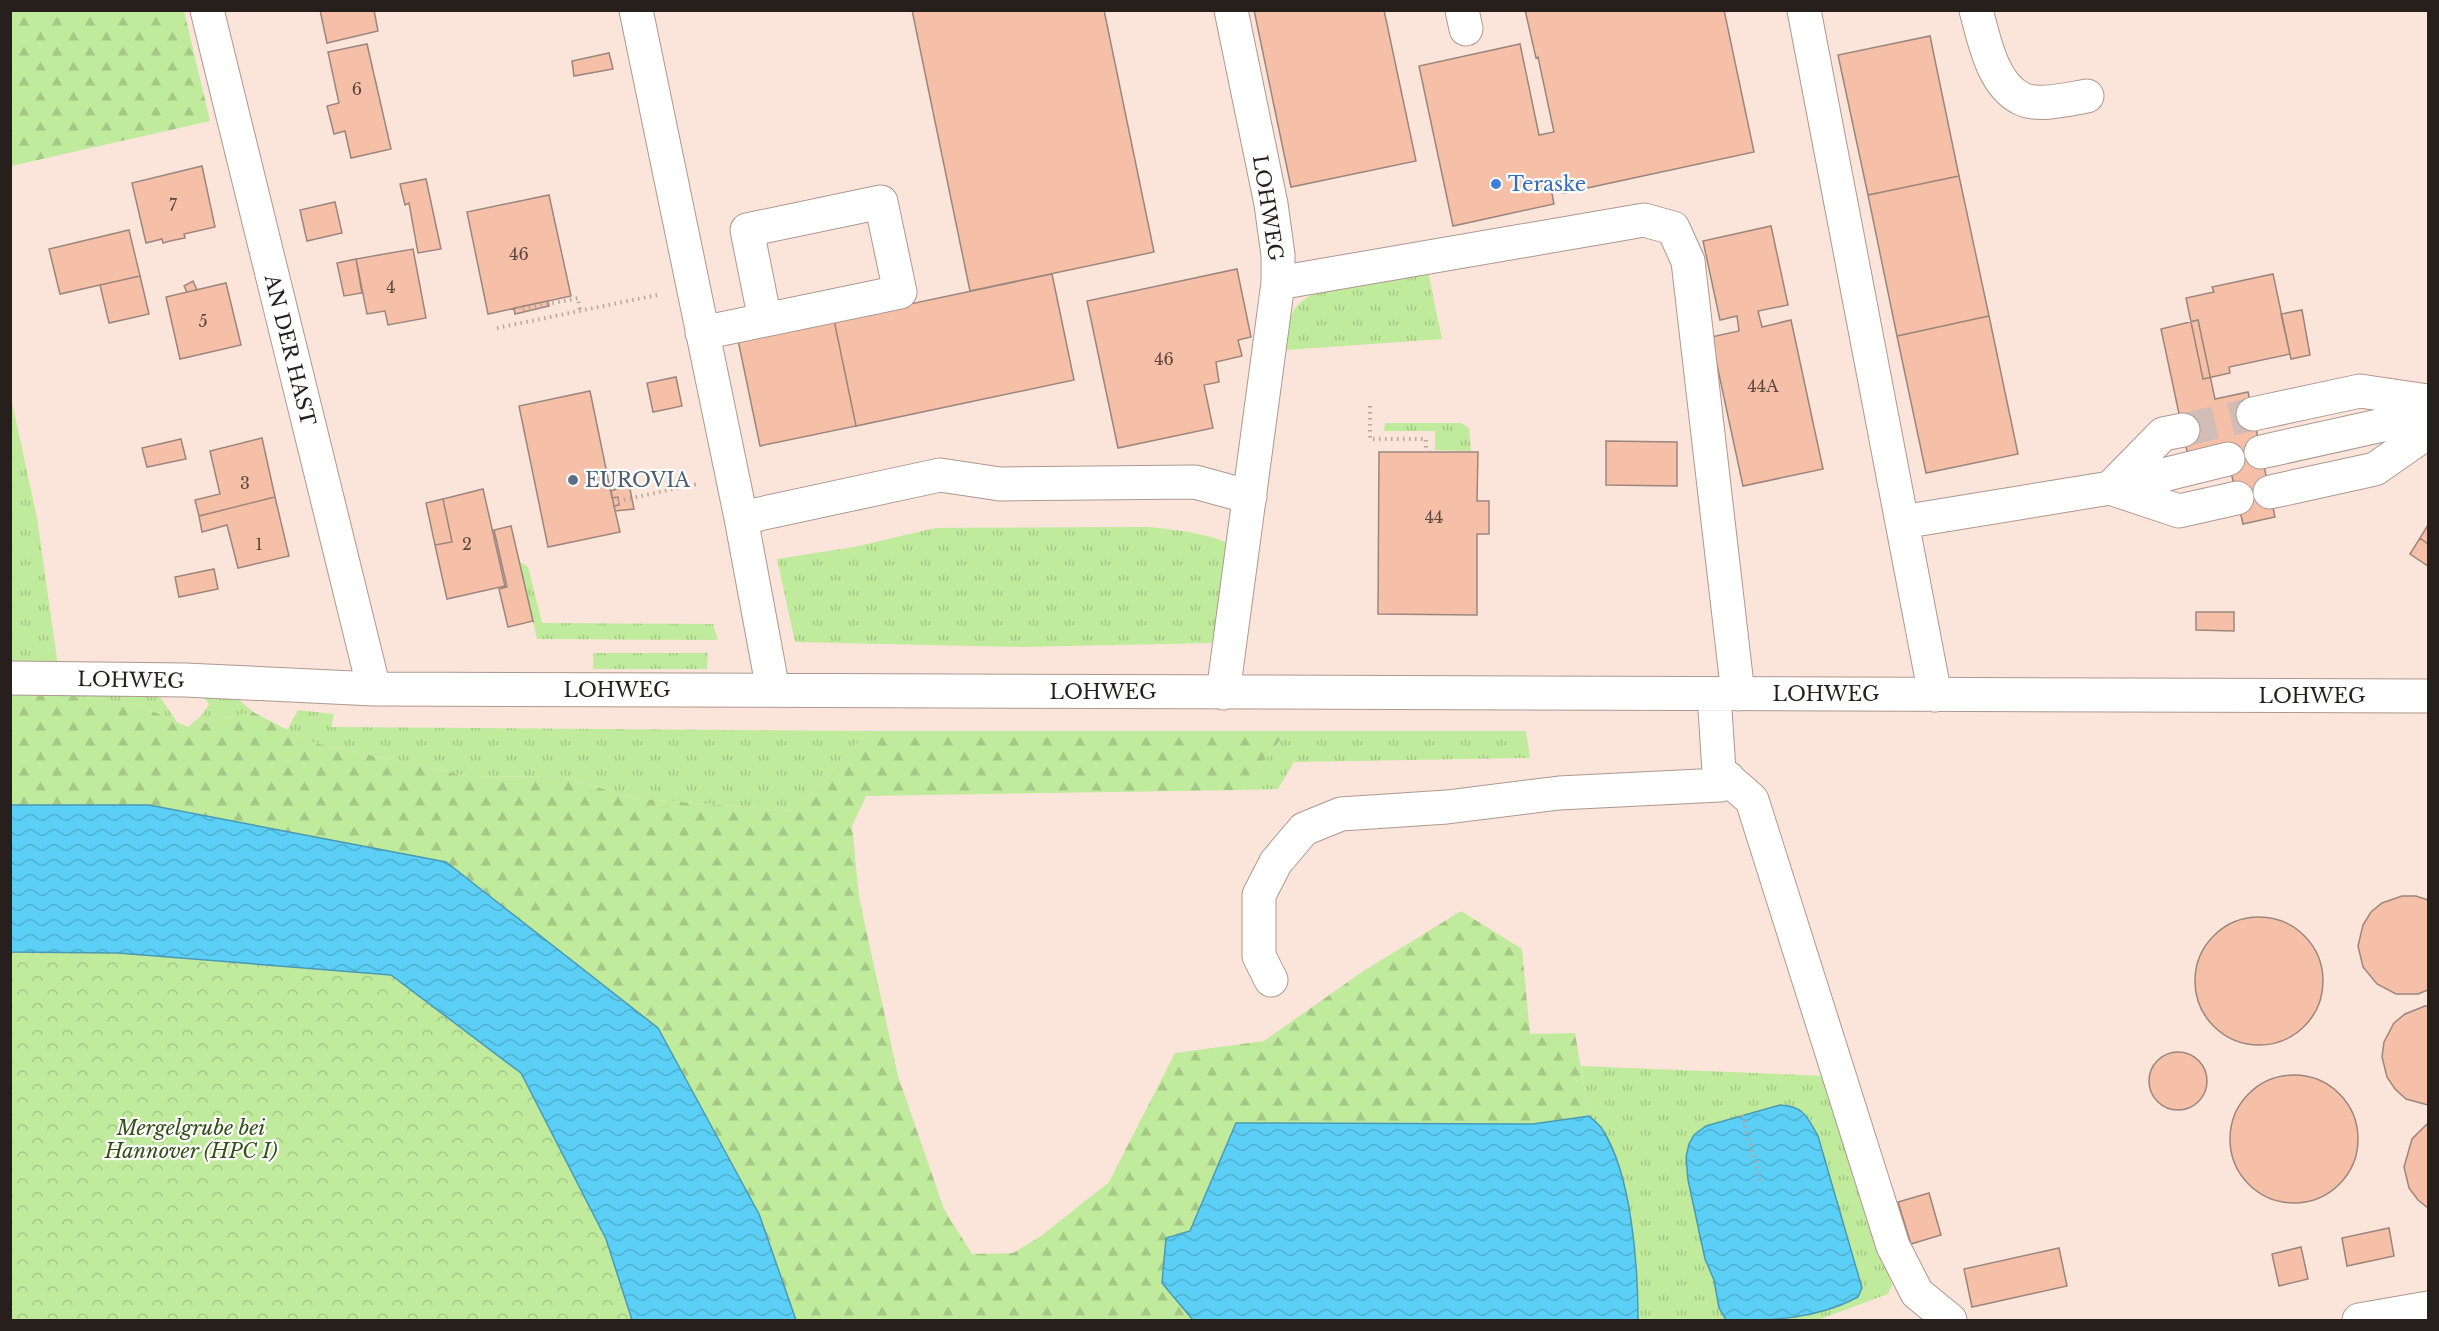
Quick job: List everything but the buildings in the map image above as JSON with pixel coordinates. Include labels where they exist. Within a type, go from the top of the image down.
[{"type":"street","name":"AN DER HAST","points":[[207,10],[374,689]]},
{"type":"street","points":[[636,10],[741,518],[773,690]]},
{"type":"street","name":"LOHWEG","points":[[1223,693],[1278,283],[1278,255],[1271,204],[1231,10]]},
{"type":"street","points":[[1804,10],[1935,695]]},
{"type":"street","points":[[1976,10],[1987,52],[2001,82],[2022,99],[2052,102],[2087,96]]},
{"type":"street","points":[[702,333],[765,320],[900,292],[881,202],[747,230],[765,320]]},
{"type":"street","points":[[1278,283],[1644,220],[1673,228],[1688,261],[1726,694],[1719,771],[1752,800],[1893,1246],[1917,1293],[1950,1320]]},
{"type":"street","points":[[2253,414],[2360,391],[2428,401]]},
{"type":"street","points":[[2261,452],[2428,415]]},
{"type":"street","points":[[2110,488],[2163,434],[2183,430]]},
{"type":"street","points":[[2270,492],[2375,469],[2428,432]]},
{"type":"street","points":[[1902,522],[2110,488],[2228,459]]},
{"type":"street","points":[[741,518],[940,475],[1000,484],[1195,482],[1250,496]]},
{"type":"street","points":[[2110,488],[2179,511],[2238,498]]},
{"type":"street","name":"LOHWEG","points":[[10,678],[185,680],[374,689],[2428,696]]},
{"type":"street","points":[[1271,980],[1259,956],[1259,895],[1276,862],[1304,829],[1341,814],[1447,807],[1559,793],[1720,785],[1728,778]]},
{"type":"street","points":[[2360,1320],[2428,1308]]},
{"type":"path","points":[[497,328],[693,287]]},
{"type":"path","points":[[520,307],[520,310],[544,303],[578,298],[580,310]]},
{"type":"path","points":[[1370,406],[1370,439],[1426,439],[1426,453]]},
{"type":"path","points":[[618,501],[732,477]]},
{"type":"path","points":[[1742,1115],[1761,1182]]},
{"type":"green space","points":[[10,11],[184,11],[210,121],[11,166]]},
{"type":"green space","points":[[1428,272],[1442,339],[1287,350],[1291,316],[1299,304],[1315,293]]},
{"type":"green space","points":[[10,393],[37,518],[58,666],[11,666]]},
{"type":"green space","points":[[1385,423],[1461,423],[1469,428],[1471,451],[1435,450],[1435,431],[1384,431]]},
{"type":"green space","points":[[1149,527],[1179,530],[1227,543],[1213,643],[1022,647],[795,642],[777,559],[854,547],[935,528]]},
{"type":"green space","points":[[519,561],[528,567],[542,623],[713,624],[718,640],[537,639]]},
{"type":"green space","points":[[593,653],[708,653],[707,669],[593,669]]},
{"type":"green space","points":[[196,690],[237,698],[253,712],[188,727],[203,714],[209,704]]},
{"type":"green space","points":[[11,692],[46,692],[141,706],[188,727],[253,712],[310,742],[467,776],[566,777],[631,798],[795,811],[869,731],[1287,731],[1242,790],[866,796],[852,826],[859,897],[898,1076],[944,1209],[972,1254],[1013,1253],[1041,1236],[1109,1182],[1175,1053],[1264,1041],[1362,972],[1461,911],[1522,949],[1530,1034],[1575,1033],[1589,1116],[1533,1124],[1236,1123],[1190,1231],[1162,1283],[1193,1320],[796,1320],[759,1214],[149,805],[11,805]]},
{"type":"green space","points":[[46,692],[158,694],[177,722],[141,706]]},
{"type":"green space","points":[[298,710],[334,714],[331,727],[869,731],[795,811],[631,798],[566,777],[467,776],[310,742],[287,730]]},
{"type":"green space","points":[[1287,731],[1526,731],[1530,758],[1294,762],[1278,789],[1242,790]]},
{"type":"green space","name":"Mergelgrube bei Hannover (HPC I)","points":[[11,952],[118,953],[391,975],[521,1073],[606,1239],[632,1320],[11,1320]]},
{"type":"green space","points":[[1581,1066],[1827,1076],[1892,1285],[1888,1294],[1818,1320],[1777,1320],[1846,1304],[1780,1105],[1706,1126],[1688,1180],[1705,1259],[1714,1280],[1719,1308],[1726,1320],[1638,1320],[1630,1211],[1614,1154],[1602,1128],[1589,1116]]},
{"type":"water","points":[[11,805],[149,805],[446,862],[658,1028],[759,1214],[796,1320],[632,1320],[606,1239],[521,1073],[391,975],[118,953],[11,952]]},
{"type":"water","points":[[1780,1105],[1800,1110],[1818,1136],[1862,1288],[1858,1297],[1827,1310],[1810,1314],[1777,1319],[1726,1320],[1719,1308],[1714,1280],[1705,1259],[1688,1180],[1686,1157],[1689,1144],[1694,1135],[1706,1126]]},
{"type":"water","points":[[1589,1116],[1601,1127],[1612,1148],[1627,1195],[1635,1248],[1638,1320],[1193,1320],[1162,1283],[1166,1238],[1190,1231],[1236,1123],[1533,1124]]},
{"type":"tunnel","points":[[2183,430],[2253,414]]},
{"type":"place","name":"Teraske","points":[[1496,184]]},
{"type":"place","name":"EUROVIA","points":[[573,480]]}]
